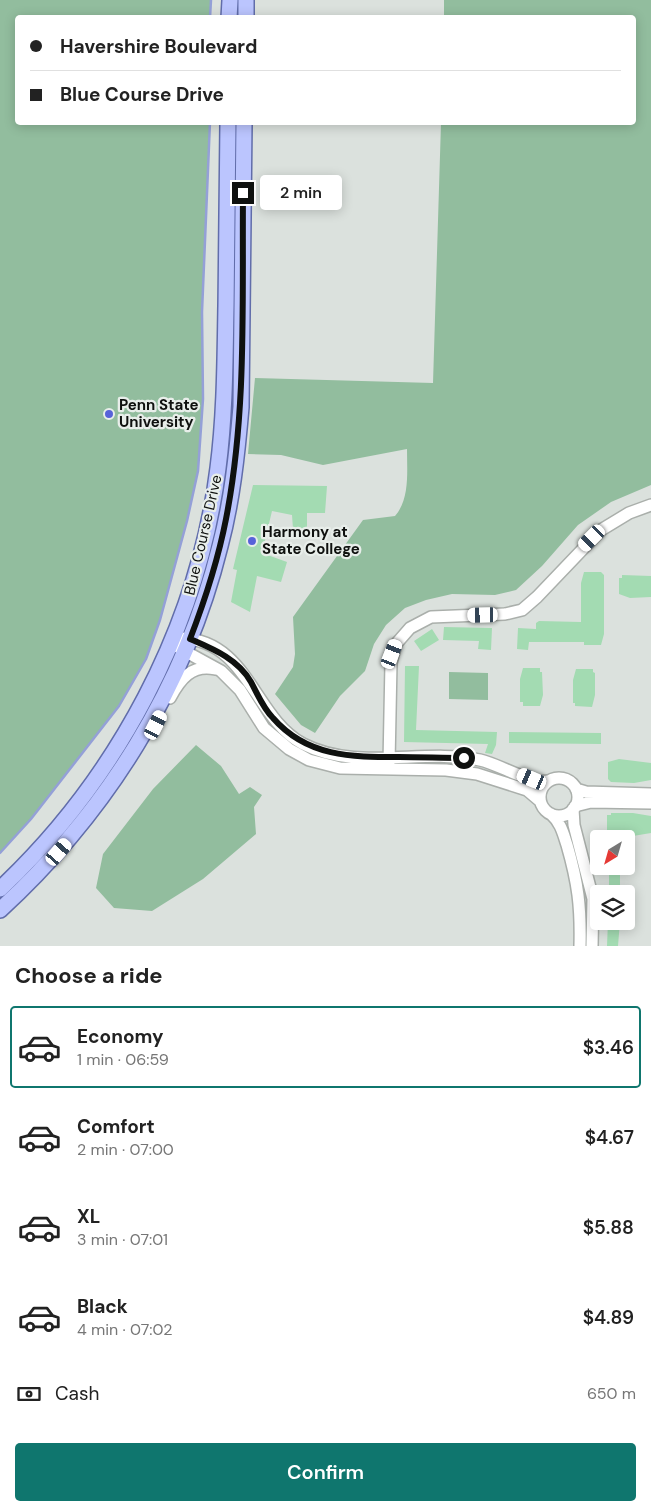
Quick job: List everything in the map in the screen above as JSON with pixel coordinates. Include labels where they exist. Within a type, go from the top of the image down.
[{"type":"main road","points":[[229,15],[230,0]]},
{"type":"main road","points":[[246,0],[246,15]]},
{"type":"main road","name":"Blue Course Drive","points":[[0,888],[62,823],[104,767],[136,715],[173,640],[189,596],[214,499],[223,430],[228,125]]},
{"type":"main road","name":"Blue Course Drive","points":[[0,910],[50,862],[78,829],[112,784],[143,735],[187,645],[220,546],[237,451],[241,408],[244,125]]},
{"type":"street","points":[[389,770],[391,663],[396,644],[410,628],[420,621],[436,616],[505,614],[522,610],[537,598],[601,530],[624,516],[651,505]]},
{"type":"street","points":[[173,640],[220,652],[238,667],[250,682],[272,718],[303,743],[334,754],[478,760],[536,781],[564,778],[576,789],[586,792],[651,794]]},
{"type":"street","points":[[187,645],[240,690],[264,728],[299,755],[319,764],[340,768],[446,770],[477,774],[527,790],[540,801],[544,809],[560,825],[577,880],[580,905],[580,946]]},
{"type":"street","points":[[78,829],[118,786],[185,675],[202,668],[221,672]]},
{"type":"street","points":[[540,801],[542,788],[548,781]]},
{"type":"street","points":[[576,789],[577,795],[572,820],[593,898],[592,946]]},
{"type":"street","points":[[551,814],[561,815],[574,807],[591,802],[651,803]]},
{"type":"green space","name":"Penn State University","points":[[0,0],[211,0],[210,15],[15,15],[15,125],[210,125],[210,134],[202,312],[203,399],[198,471],[187,522],[160,620],[146,659],[119,706],[31,819],[0,853]]},
{"type":"green space","points":[[444,0],[651,0],[651,485],[611,502],[578,525],[542,566],[516,590],[495,595],[452,594],[426,600],[405,608],[386,625],[374,644],[365,671],[340,696],[315,733],[301,725],[275,694],[293,667],[295,654],[293,617],[363,520],[395,516],[400,509],[407,484],[407,449],[323,465],[281,455],[248,454],[255,378],[433,383],[441,125],[636,125],[636,15],[444,15]]},
{"type":"green space","points":[[449,672],[488,673],[488,700],[449,699]]},
{"type":"green space","points":[[196,745],[221,766],[239,794],[250,787],[262,795],[254,807],[256,834],[203,879],[152,911],[114,908],[96,888],[103,854],[153,789]]},
{"type":"building","name":"Harmony at State College","points":[[253,485],[327,486],[325,513],[307,513],[307,529],[293,529],[292,515],[272,511],[262,553],[287,562],[281,582],[257,576],[250,612],[231,602],[237,570],[233,569]]},
{"type":"building","points":[[584,572],[601,572],[604,575],[604,634],[601,645],[584,645],[584,642],[529,642],[528,650],[517,649],[518,628],[536,629],[536,623],[539,621],[581,622],[581,583]]},
{"type":"building","points":[[622,575],[651,576],[651,597],[630,598],[619,594],[619,578],[622,578]]},
{"type":"building","points":[[444,627],[492,628],[491,650],[478,649],[479,641],[443,640]]},
{"type":"building","points":[[432,629],[439,640],[421,651],[414,641]]},
{"type":"building","points":[[405,666],[419,666],[416,730],[497,732],[496,745],[492,754],[485,753],[488,744],[404,742]]},
{"type":"building","points":[[523,668],[540,668],[540,672],[542,672],[543,695],[540,706],[523,706],[523,702],[520,702],[520,679]]},
{"type":"building","points":[[576,669],[593,669],[595,673],[595,695],[592,707],[575,706],[575,703],[573,703],[573,680]]},
{"type":"building","points":[[509,732],[601,733],[601,744],[509,743]]},
{"type":"building","points":[[619,759],[651,763],[651,780],[634,783],[611,782],[608,779],[608,762]]},
{"type":"building","points":[[611,813],[633,813],[651,816],[651,833],[635,836],[635,830],[607,830],[607,815],[611,815]]},
{"type":"building","points":[[609,875],[620,875],[620,885],[609,885]]},
{"type":"building","points":[[608,930],[619,930],[618,946],[607,946]]},
{"type":"waterway","points":[[210,15],[211,0]]},
{"type":"waterway","points":[[0,853],[31,819],[119,706],[146,659],[160,620],[187,521],[198,471],[203,399],[202,312],[210,125]]},
{"type":"place","name":"Penn State University","points":[[109,414]]},
{"type":"place","name":"Harmony at State College","points":[[252,541]]},
{"type":"route","points":[[243,193],[241,408],[237,451],[230,500],[213,574],[190,639],[220,652],[228,658],[250,682],[272,718],[292,736],[314,749],[344,756],[464,758]]}]
